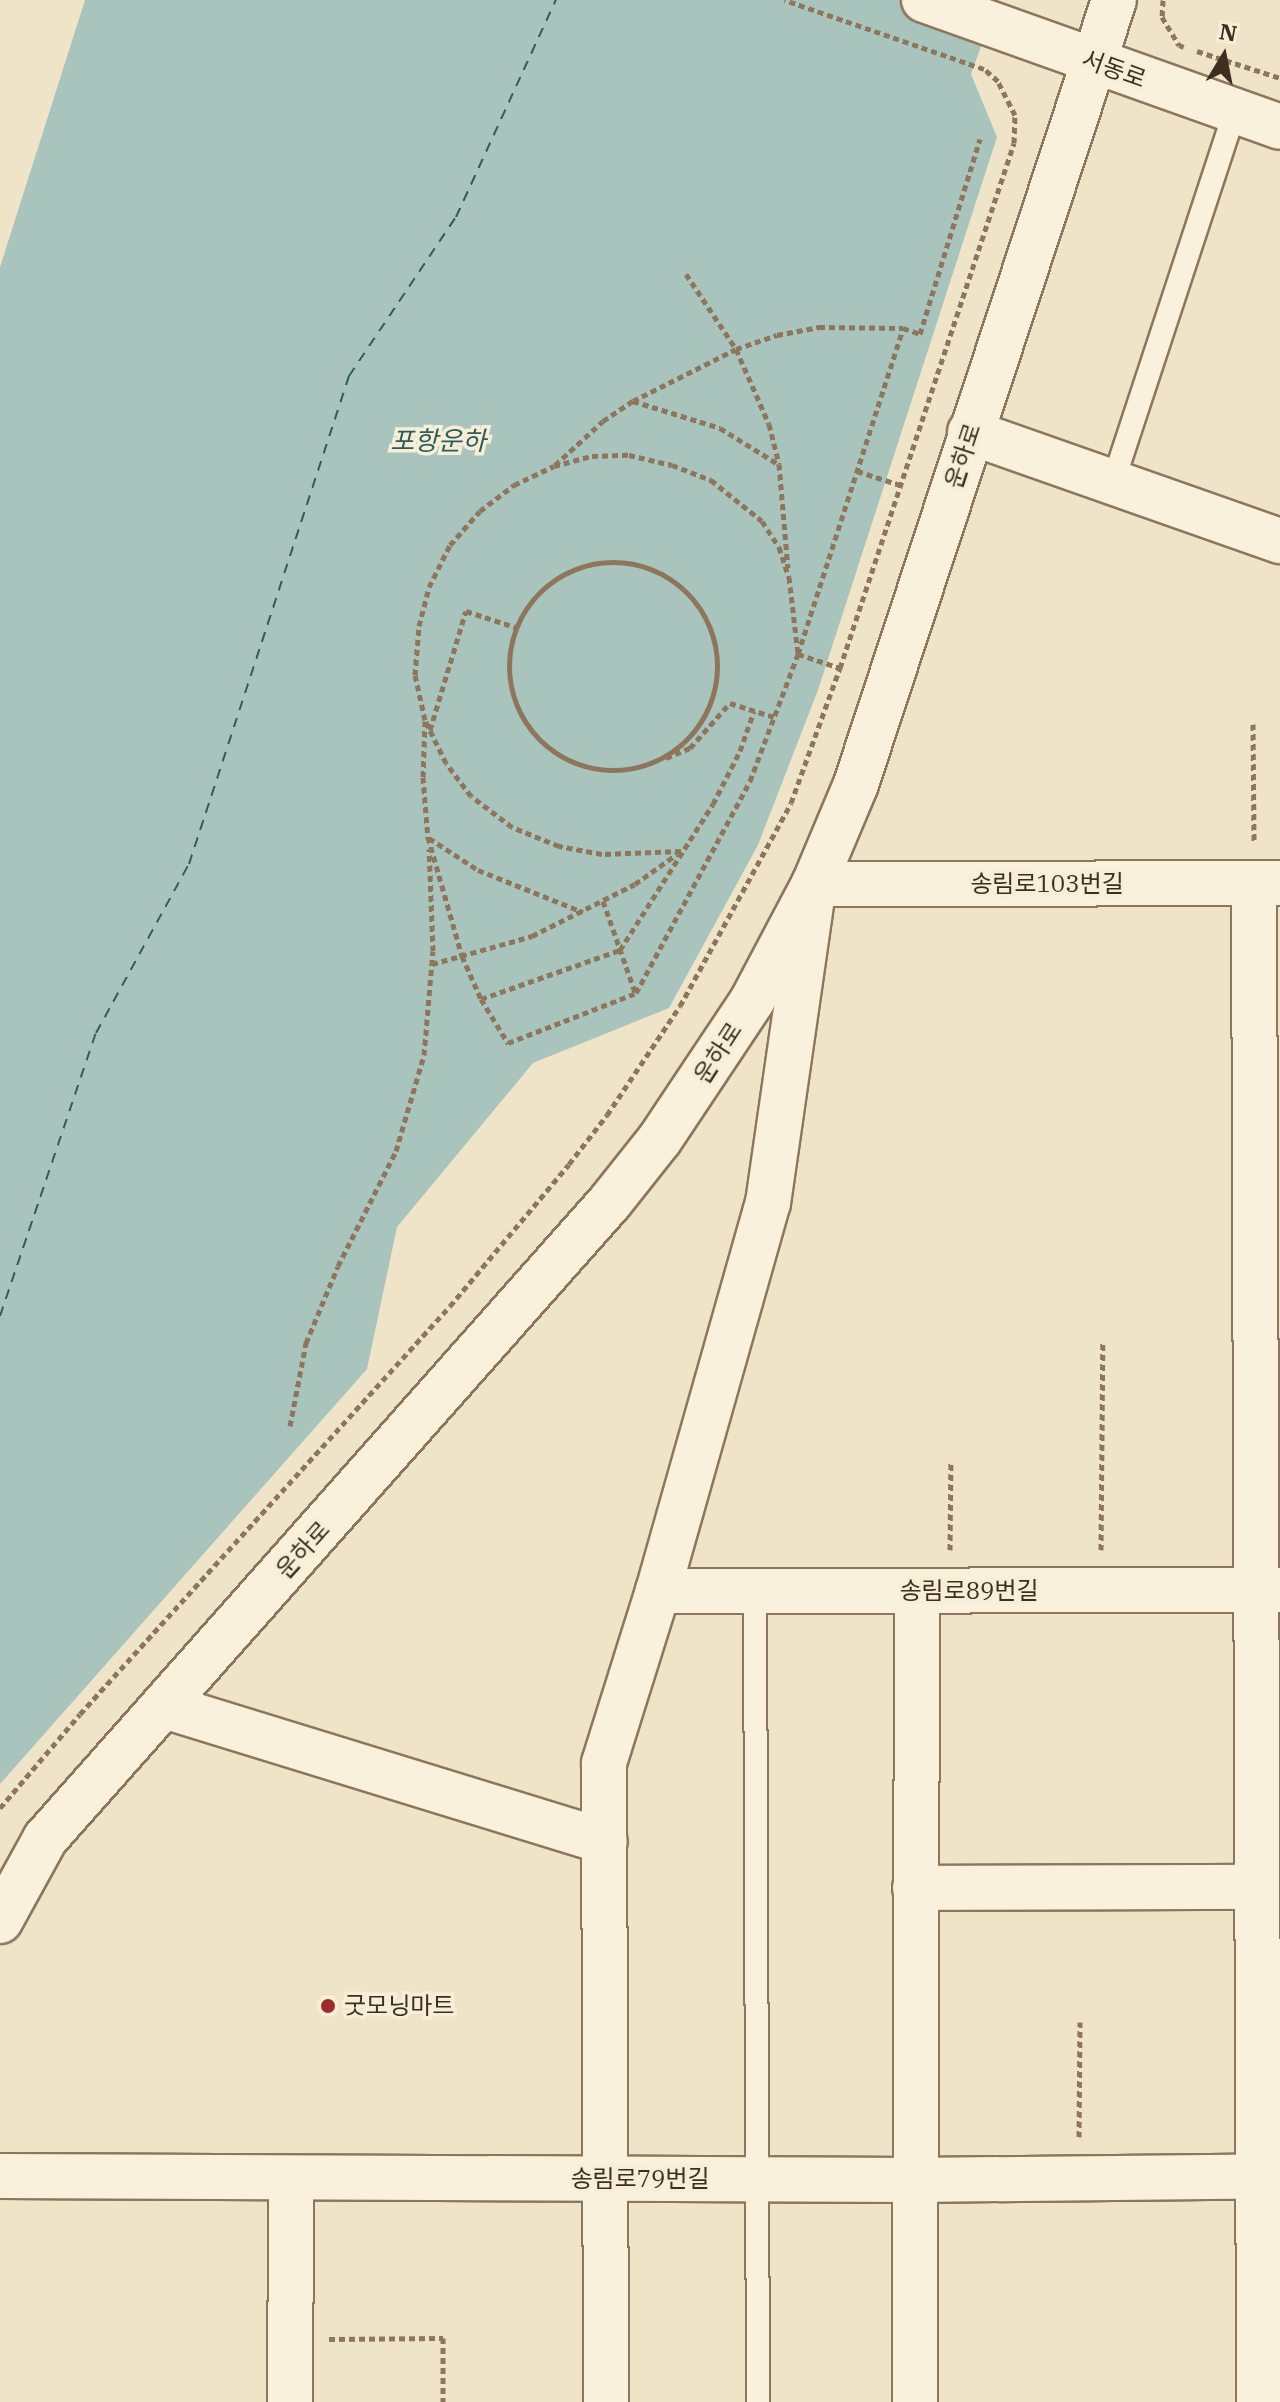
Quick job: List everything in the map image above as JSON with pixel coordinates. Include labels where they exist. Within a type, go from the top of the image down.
[{"type":"street","name":"서동로","points":[[924,0],[1280,127]]},
{"type":"street","name":"운하로","points":[[0,1921],[45,1839],[486,1344],[660,1139],[752,1001],[814,884],[861,770],[1114,0]]},
{"type":"street","points":[[970,432],[1280,541]]},
{"type":"street","points":[[1259,2402],[1269,2176],[1257,1887],[1268,1590],[1267,883]]},
{"type":"street","name":"송림로103번길","points":[[814,884],[1267,883]]},
{"type":"street","points":[[606,2402],[604,1763],[658,1591],[768,1203],[814,884]]},
{"type":"street","name":"송림로89번길","points":[[658,1591],[1268,1590]]},
{"type":"street","points":[[915,2402],[915,1888],[933,1591]]},
{"type":"street","points":[[164,1706],[605,1842]]},
{"type":"street","points":[[915,1888],[1257,1887]]},
{"type":"street","name":"송림로79번길","points":[[0,2176],[915,2180],[1269,2176]]},
{"type":"street","points":[[290,2402],[291,2178]]},
{"type":"lane","points":[[1113,482],[1235,112]]},
{"type":"lane","points":[[755,1592],[758,2402]]},
{"type":"path","points":[[0,1808],[80,1714],[450,1306],[607,1115],[680,1006],[764,857],[800,779],[840,668],[1014,143],[1015,115],[998,81],[984,69],[785,0]]},
{"type":"path","points":[[1163,0],[1162,17],[1179,45],[1280,78]]},
{"type":"path","points":[[554,466],[603,421],[633,401],[736,349],[777,335],[819,327],[903,328],[920,334],[980,139]]},
{"type":"path","points":[[686,274],[736,349],[769,424],[779,464],[798,654]]},
{"type":"path","points":[[428,837],[462,956],[481,999],[508,1043],[636,993],[750,781],[798,654],[903,328]]},
{"type":"path","points":[[633,401],[720,428],[779,464]]},
{"type":"path","points":[[681,851],[602,854],[559,846],[512,827],[471,796],[446,763],[430,731],[415,675],[419,626],[429,587],[450,545],[480,511],[514,485],[554,466],[592,456],[629,455],[672,465],[711,480],[762,521],[779,547],[789,577]]},
{"type":"path","points":[[857,471],[900,485]]},
{"type":"path","points":[[654,763],[683,745],[704,718],[716,687],[717,653],[707,621],[688,593],[661,573],[629,563],[595,563],[561,575],[533,597],[515,627],[508,662],[512,697],[528,728],[554,753],[586,768],[622,771],[654,763],[690,748],[730,703],[774,717]]},
{"type":"path","points":[[430,731],[466,611],[515,627]]},
{"type":"path","points":[[798,654],[840,668]]},
{"type":"path","points":[[481,999],[620,950],[713,804],[740,751],[754,711]]},
{"type":"path","points":[[290,1426],[306,1343],[320,1305],[377,1194],[413,1102],[424,1055],[432,964],[423,777],[425,720]]},
{"type":"path","points":[[1253,724],[1267,883]]},
{"type":"path","points":[[428,837],[478,870],[583,912]]},
{"type":"path","points":[[432,964],[532,936],[635,884],[681,851]]},
{"type":"path","points":[[603,901],[636,993]]},
{"type":"path","points":[[1101,1591],[1103,1341]]},
{"type":"path","points":[[933,1591],[951,1461]]},
{"type":"path","points":[[1079,2178],[1080,2022]]},
{"type":"path","points":[[291,2339],[443,2338],[443,2402]]},
{"type":"water","name":"포항운하","points":[[85,0],[998,0],[971,74],[997,137],[818,690],[758,845],[669,1008],[533,1063],[397,1227],[367,1369],[0,1784],[0,267]]},
{"type":"ferry route","points":[[0,1316],[96,1033],[189,864],[349,376],[456,217],[556,0]]},
{"type":"place","name":"굿모닝마트","points":[[328,2006]]}]
